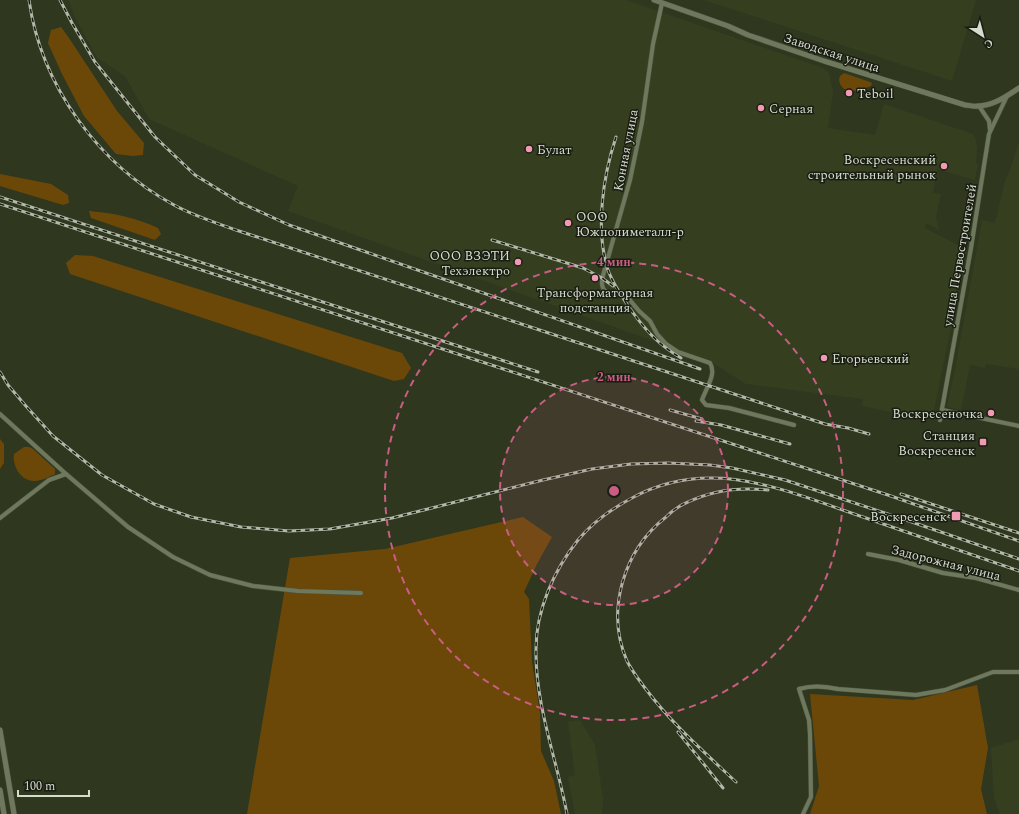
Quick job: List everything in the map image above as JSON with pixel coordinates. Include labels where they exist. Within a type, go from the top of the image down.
[{"type":"street","name":"Заводская улица","points":[[654,0],[824,61],[965,105],[978,106],[995,102],[1019,88]]},
{"type":"street","name":"Конная улица","points":[[662,3],[653,44],[642,122],[632,173],[602,278],[602,286],[609,294],[624,293],[639,311],[650,321],[661,340],[671,348],[710,363],[713,367],[713,375],[702,400],[706,405],[729,408],[794,425]]},
{"type":"street","name":"улица Первостроителей","points":[[940,420],[990,134],[1007,96]]},
{"type":"street","points":[[978,106],[989,121],[990,134]]},
{"type":"street","points":[[942,410],[1019,426]]},
{"type":"street","points":[[0,414],[66,474],[128,527],[173,557],[210,574],[253,586],[298,591],[361,593]]},
{"type":"street","points":[[0,518],[49,480],[66,474]]},
{"type":"street","name":"Задорожная улица","points":[[868,554],[899,560],[943,573],[976,578],[1019,590]]},
{"type":"street","points":[[803,814],[811,797],[810,734],[809,720],[799,689],[827,686],[838,689],[916,695],[945,690],[993,672],[1019,672]]},
{"type":"street","points":[[0,730],[14,814]]},
{"type":"street","points":[[0,790],[4,814]]},
{"type":"shaded area","points":[[69,0],[626,0],[823,68],[829,73],[833,91],[828,128],[875,135],[884,104],[973,134],[977,146],[976,163],[978,164],[975,180],[937,169],[933,193],[941,194],[936,217],[939,230],[926,223],[925,228],[967,250],[933,415],[929,417],[891,412],[862,406],[863,399],[746,384],[710,361],[288,211],[298,186],[149,119],[125,76],[97,58],[74,15]]},
{"type":"shaded area","points":[[704,0],[976,0],[952,81]]},
{"type":"shaded area","points":[[61,27],[117,111],[144,143],[143,155],[133,156],[116,154],[84,116],[48,43],[51,30]]},
{"type":"shaded area","points":[[844,73],[870,82],[872,83],[871,86],[857,91],[844,89],[839,80],[840,76]]},
{"type":"shaded area","points":[[1019,142],[1019,369],[986,364],[985,368],[970,365],[961,410],[947,407],[982,220],[996,223],[995,221],[1004,184]]},
{"type":"shaded area","points":[[0,174],[51,184],[68,195],[69,203],[63,205],[0,186]]},
{"type":"shaded area","points":[[89,211],[107,213],[142,221],[158,228],[161,234],[155,240],[91,218]]},
{"type":"shaded area","points":[[75,255],[93,256],[402,353],[411,368],[404,379],[394,381],[70,274],[66,263]]},
{"type":"shaded area","points":[[0,439],[4,444],[4,463],[0,469]]},
{"type":"shaded area","points":[[24,447],[33,449],[55,469],[55,474],[43,480],[37,481],[29,480],[21,476],[14,463],[14,454]]},
{"type":"shaded area","points":[[523,517],[552,537],[524,592],[529,599],[532,662],[540,713],[541,751],[554,781],[561,814],[247,814],[290,558],[385,549]]},
{"type":"shaded area","points":[[977,685],[988,748],[981,789],[987,814],[810,814],[819,786],[810,694],[913,700]]},
{"type":"shaded area","points":[[580,720],[595,745],[603,799],[602,814],[575,814],[568,777],[575,775],[568,722]]},
{"type":"shaded area","points":[[1019,739],[1019,814],[1000,814],[994,798],[991,748]]},
{"type":"railway","points":[[29,0],[36,32],[46,62],[60,91],[78,119],[98,145],[121,168],[146,188],[174,205],[205,219],[239,231],[825,424],[869,434]]},
{"type":"railway","points":[[60,0],[95,62],[155,137],[195,175],[239,202],[289,225],[700,369]]},
{"type":"railway","points":[[616,137],[607,169],[602,203],[602,238],[608,270],[621,295],[642,325],[659,343],[681,358]]},
{"type":"railway","points":[[0,197],[538,372]]},
{"type":"railway","points":[[0,204],[888,495],[1019,541]]},
{"type":"railway","points":[[492,240],[583,268],[602,278],[613,286]]},
{"type":"railway","points":[[0,372],[8,385],[53,436],[102,475],[154,504],[191,517],[241,527],[289,531],[330,529],[392,518],[592,469],[631,464],[668,463],[710,465],[732,468],[785,480],[1019,559]]},
{"type":"railway","points":[[670,410],[702,419]]},
{"type":"railway","points":[[696,421],[721,425],[790,444]]},
{"type":"railway","points":[[567,814],[547,732],[539,691],[536,649],[539,620],[554,577],[561,564],[578,540],[603,516],[632,498],[661,485],[691,479],[720,478],[748,482],[777,488],[806,497],[1019,571]]},
{"type":"railway","points":[[736,782],[677,725],[655,701],[633,672],[627,661],[621,642],[618,622],[619,602],[622,582],[629,564],[639,546],[651,531],[673,510],[698,498],[717,492],[737,489],[768,490]]},
{"type":"railway","points":[[901,494],[1019,533]]},
{"type":"railway","points":[[678,732],[723,788]]},
{"type":"place","name":"Teboil","points":[[849,93]]},
{"type":"place","name":"Серная","points":[[761,108]]},
{"type":"place","name":"Булат","points":[[529,149]]},
{"type":"place","name":"Воскресенский строительный рынок","points":[[944,166]]},
{"type":"place","name":"ООО Южполиметалл-р","points":[[568,223]]},
{"type":"place","name":"ООО ВЗЭТИ Техэлектро","points":[[518,262]]},
{"type":"place","name":"Трансформаторная подстанция","points":[[595,278]]},
{"type":"place","name":"Егорьевский","points":[[824,358]]},
{"type":"place","name":"Воскресеночка","points":[[991,413]]},
{"type":"place","name":"Станция Воскресенск","points":[[983,442]]},
{"type":"place","name":"Воскресенск","points":[[956,516]]}]
